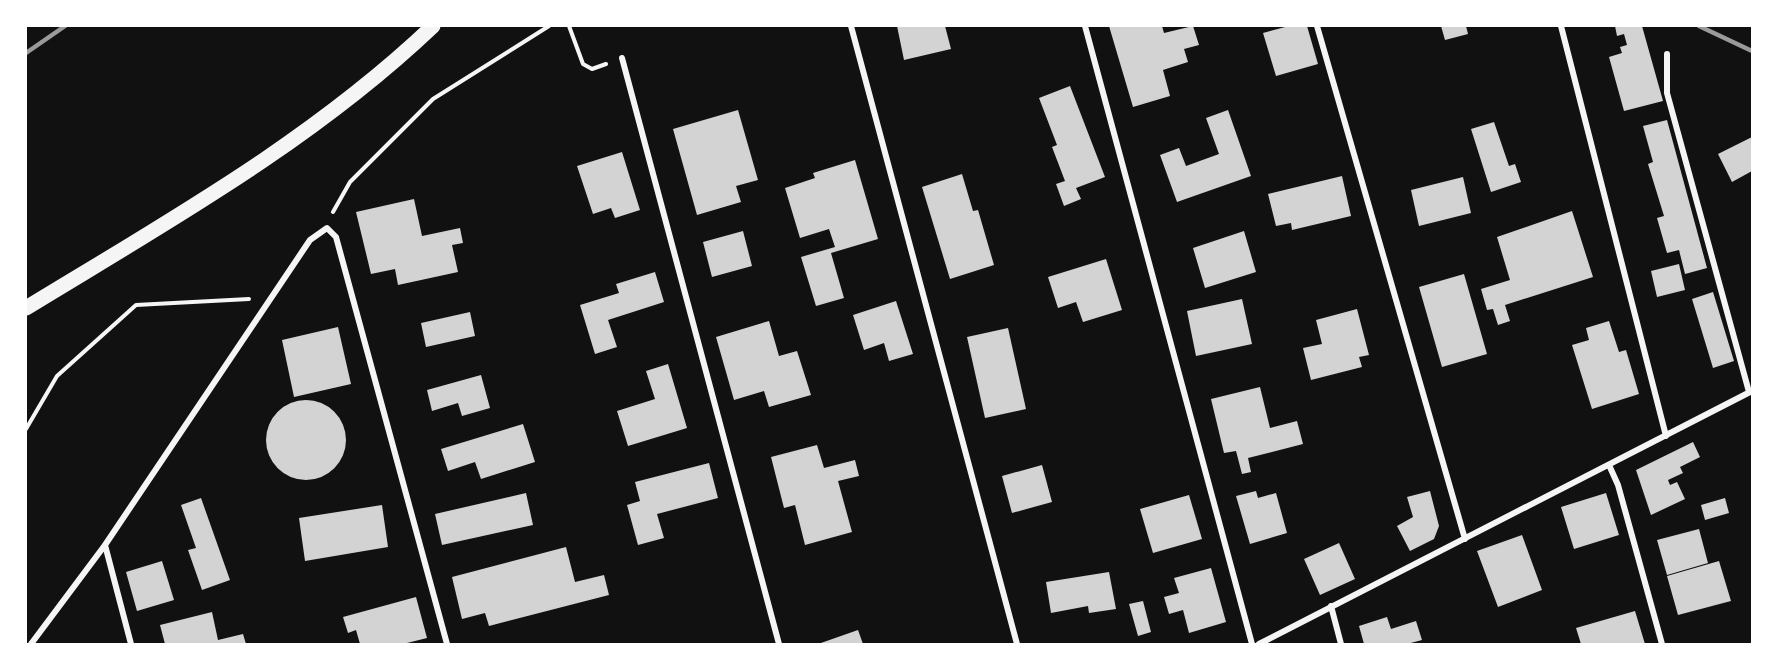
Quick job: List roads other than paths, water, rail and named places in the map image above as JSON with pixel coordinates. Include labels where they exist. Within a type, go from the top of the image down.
[{"type":"main road","points":[[26,308],[261,165],[353,96],[433,26]]},
{"type":"street","points":[[851,26],[1017,645]]},
{"type":"street","points":[[1084,26],[1252,645]]},
{"type":"street","points":[[1317,26],[1465,539]]},
{"type":"street","points":[[1562,26],[1666,436]]},
{"type":"street","points":[[1259,645],[1751,392],[1667,93],[1667,54]]},
{"type":"street","points":[[622,58],[779,645]]},
{"type":"street","points":[[31,645],[105,545],[310,240],[326,228],[336,237],[447,645]]},
{"type":"street","points":[[1609,465],[1618,485],[1662,645]]},
{"type":"street","points":[[105,545],[131,645]]},
{"type":"street","points":[[1331,606],[1341,645]]},
{"type":"railway","points":[[26,53],[65,26]]},
{"type":"railway","points":[[1699,26],[1752,51]]}]
